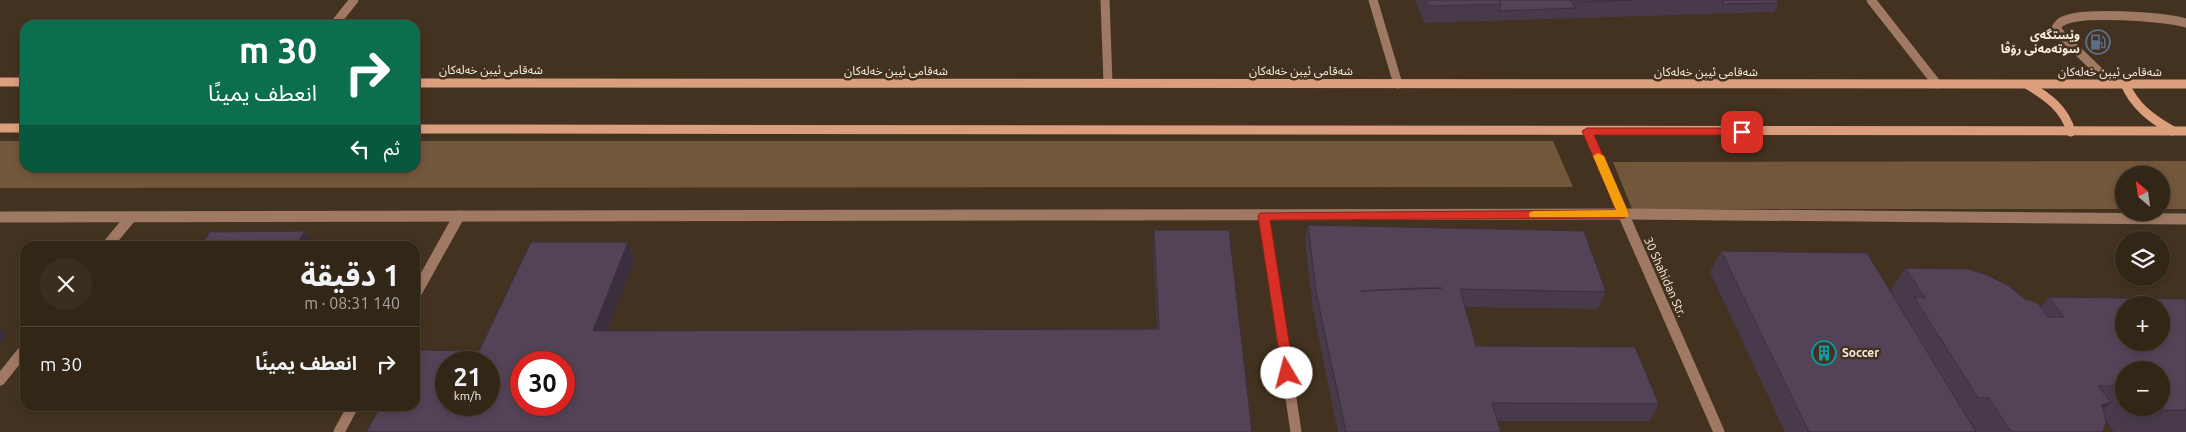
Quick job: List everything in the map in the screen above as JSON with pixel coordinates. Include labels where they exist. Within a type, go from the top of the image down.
[{"type":"main road","points":[[0,82],[20,82]]},
{"type":"main road","name":"شەقامی ئیبن خەلەکان","points":[[420,83],[2186,84]]},
{"type":"main road","points":[[2125,84],[2129,95],[2139,107],[2154,120],[2173,131]]},
{"type":"main road","points":[[2028,85],[2060,108],[2070,124],[2071,132]]},
{"type":"main road","points":[[0,128],[20,128]]},
{"type":"main road","points":[[420,129],[2186,131]]},
{"type":"street","points":[[338,20],[354,0]]},
{"type":"street","points":[[1105,0],[1108,84]]},
{"type":"street","points":[[1372,0],[1398,84]]},
{"type":"street","points":[[1871,0],[1937,84]]},
{"type":"street","points":[[2112,84],[2062,36],[2056,28],[2060,22],[2071,18],[2147,16],[2170,18],[2186,23]]},
{"type":"street","name":"30 Shahidan Str.","points":[[1587,131],[1719,432]]},
{"type":"street","points":[[0,217],[1624,214],[2186,220]]},
{"type":"street","points":[[420,287],[459,216]]},
{"type":"street","points":[[1264,216],[1296,432]]},
{"type":"street","points":[[111,241],[131,217]]},
{"type":"street","points":[[0,380],[20,355]]},
{"type":"street","points":[[339,432],[350,411]]},
{"type":"shaded area","points":[[0,141],[20,141],[20,172],[420,172],[420,141],[1553,141],[1573,187],[0,188]]},
{"type":"shaded area","points":[[2186,161],[2186,209],[2170,209],[2170,166],[2115,166],[2115,209],[1632,209],[1613,162]]},
{"type":"building","points":[[1425,0],[1499,0],[1501,4],[1428,6]]},
{"type":"building","points":[[1499,0],[1571,0],[1576,8],[1499,11],[1501,4]]},
{"type":"building","points":[[1577,0],[1632,0],[1578,2]]},
{"type":"building","points":[[1724,0],[1776,0],[1779,3],[1722,4]]},
{"type":"building","points":[[1308,225],[1584,231],[1606,292],[1460,289],[1476,346],[1635,347],[1659,404],[1492,403],[1501,432],[1346,432],[1316,292]],"holes":[[[1417,288],[1442,288],[1361,291]]]},
{"type":"building","points":[[1154,230],[1229,230],[1252,432],[366,432],[378,411],[420,411],[420,350],[479,351],[531,242],[628,242],[593,331],[1159,329]]},
{"type":"building","points":[[305,231],[298,241],[204,241],[210,232]]},
{"type":"building","name":"Soccer","points":[[1721,251],[1867,253],[1976,432],[1809,432]]},
{"type":"building","points":[[1905,268],[1968,269],[1989,276],[2009,286],[2025,299],[2038,303],[2048,317],[2064,317],[2049,297],[2115,298],[2115,351],[2170,351],[2170,299],[2186,299],[2186,410],[2170,410],[2170,361],[2115,361],[2115,386],[2098,386],[2111,402],[2102,405],[2106,421],[2103,432],[2011,432],[1989,398],[1978,398],[1914,297],[1925,298]]},
{"type":"slow traffic","points":[[1534,215],[1624,214],[1598,156]]},
{"type":"place","name":"وێستگەی سوتەمەنی رۆڤا","points":[[2098,42]]},
{"type":"place","name":"Soccer","points":[[1824,353]]},
{"type":"route","points":[[1287,373],[1264,216],[1624,214],[1587,131],[1742,132]]}]
